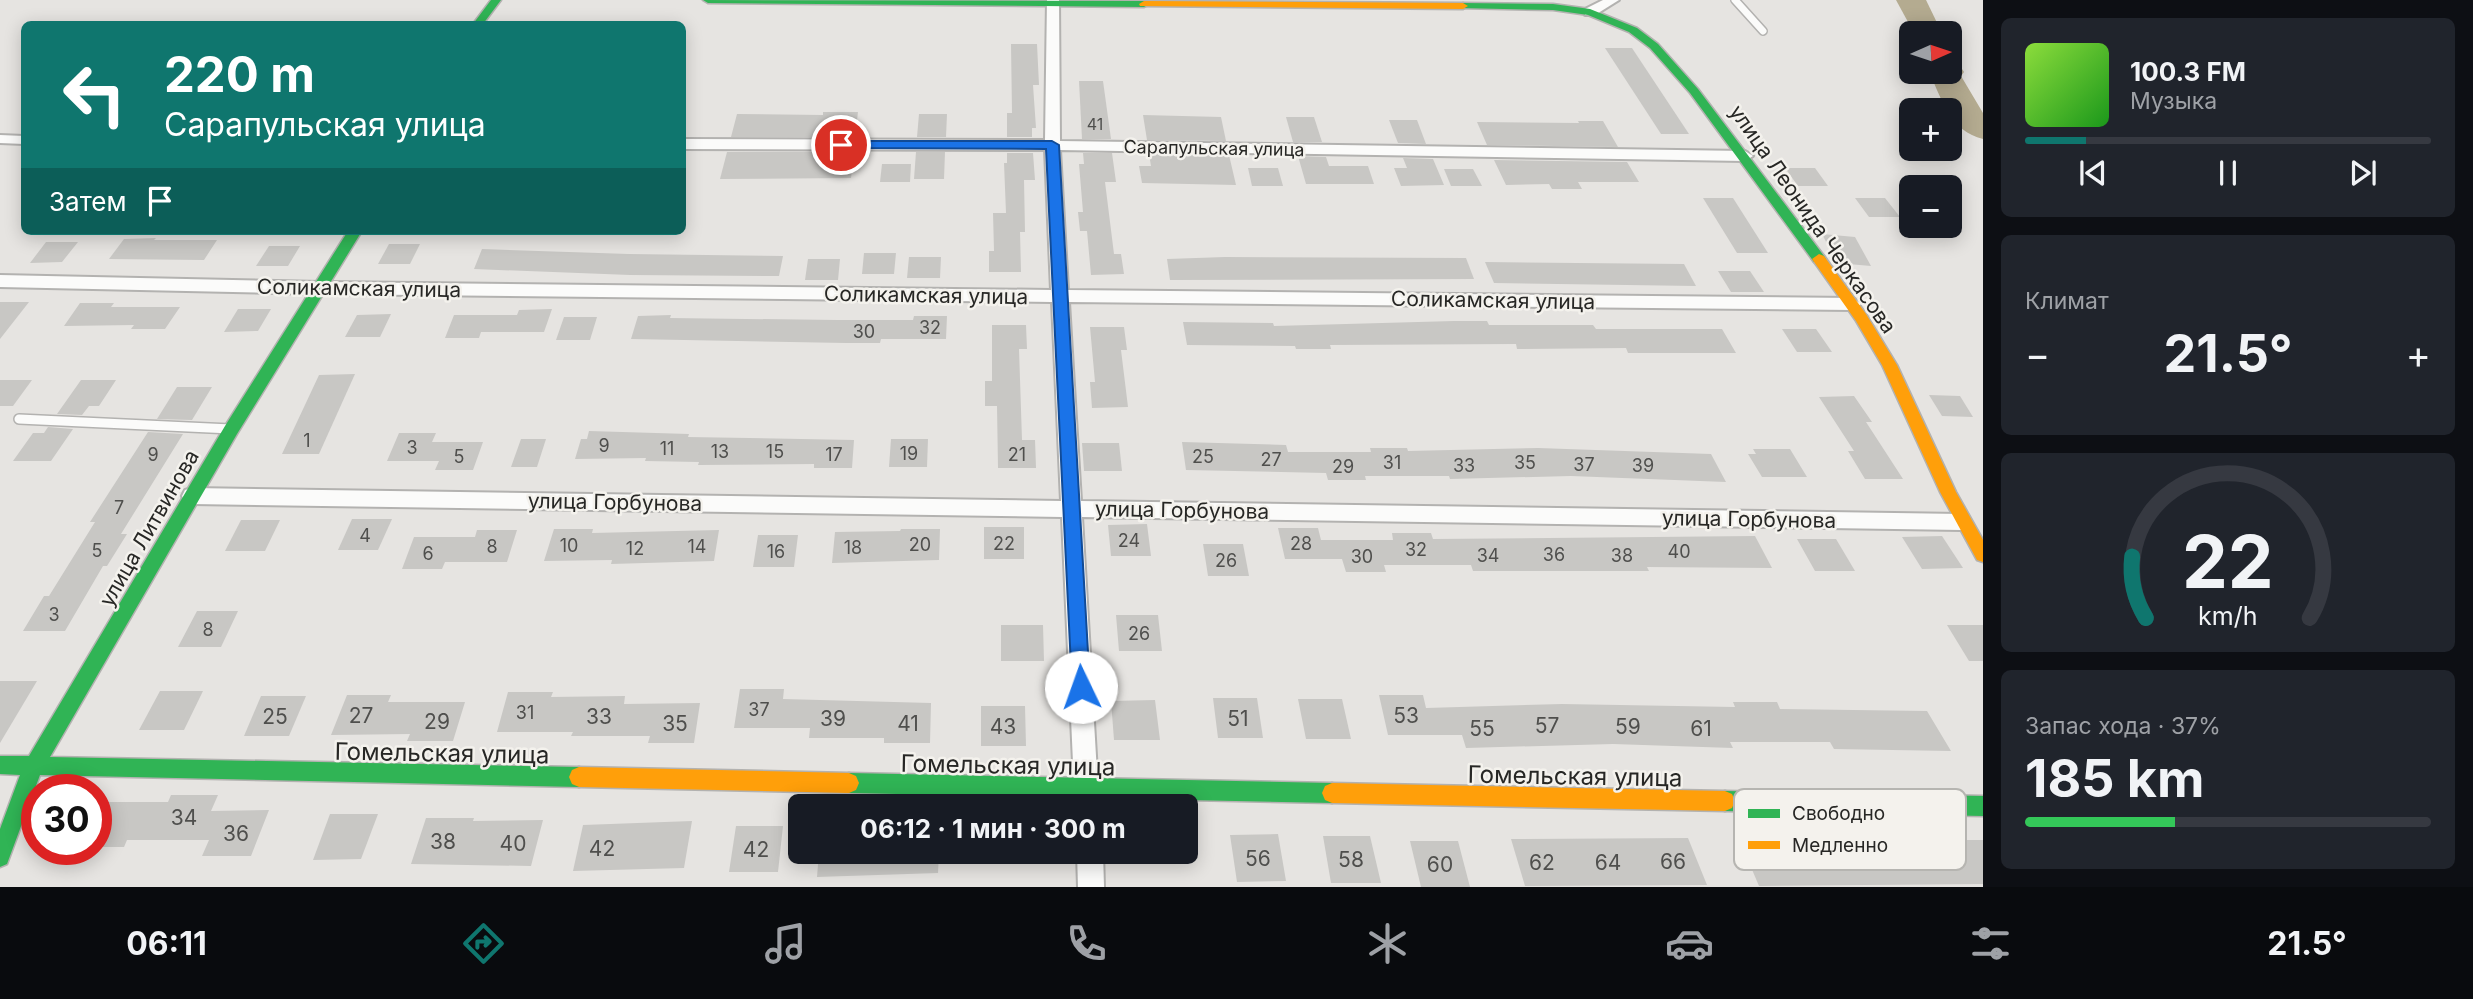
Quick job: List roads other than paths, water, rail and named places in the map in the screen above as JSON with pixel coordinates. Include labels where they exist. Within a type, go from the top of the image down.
[{"type":"street","points":[[480,21],[496,0]]},
{"type":"street","name":"улица Леонида Черкасова","points":[[708,0],[1553,7],[1611,18],[1654,46],[1694,90],[1852,304],[1897,378],[1961,522],[1983,555]]},
{"type":"street","points":[[1590,12],[1613,0]]},
{"type":"street","points":[[1053,1],[1052,145],[1087,794]]},
{"type":"street","points":[[0,139],[21,140]]},
{"type":"street","name":"Сарапульская улица","points":[[686,144],[1052,145],[1745,156]]},
{"type":"street","name":"улица Литвинова","points":[[0,858],[33,766],[231,429],[353,235]]},
{"type":"street","name":"Соликамская улица","points":[[0,281],[321,288],[1852,304]]},
{"type":"street","name":"улица Горбунова","points":[[192,496],[1961,522]]},
{"type":"street","name":"Гомельская улица","points":[[0,765],[955,794]]},
{"type":"street","name":"Гомельская улица","points":[[1198,799],[1734,804]]},
{"type":"street","points":[[1090,864],[1091,887]]},
{"type":"lane","points":[[1734,0],[1763,31]]},
{"type":"lane","points":[[19,419],[231,429]]},
{"type":"waterway","points":[[1910,0],[1923,21]]},
{"type":"waterway","points":[[1950,84],[1965,115],[1983,129]]}]
